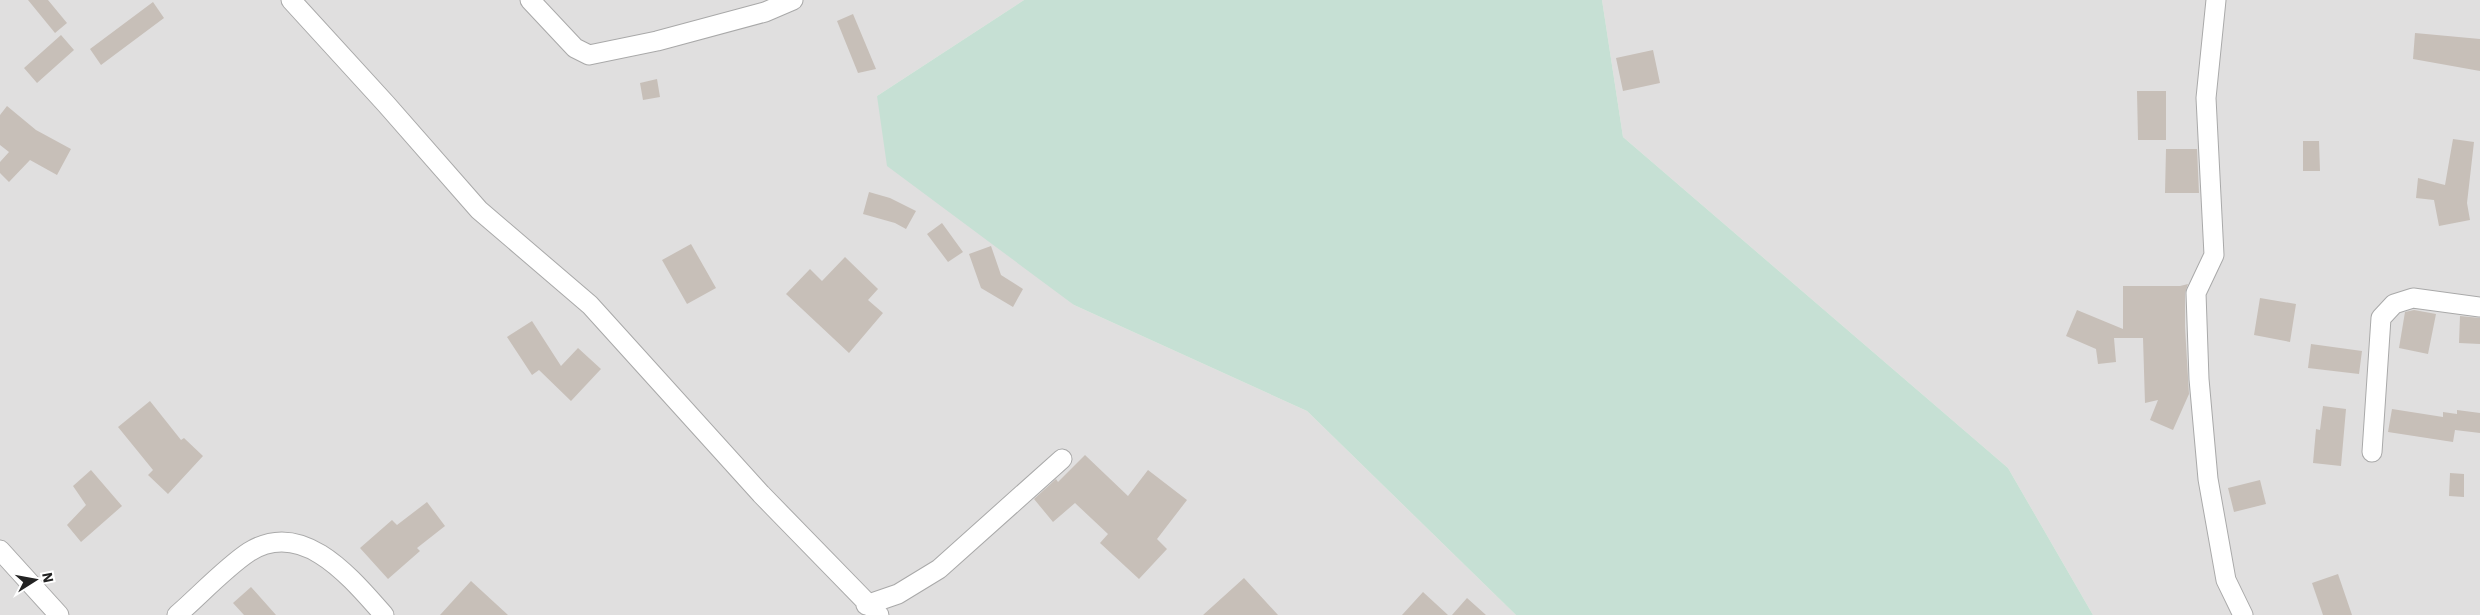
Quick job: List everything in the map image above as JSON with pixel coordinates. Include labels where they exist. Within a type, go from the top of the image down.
[{"type":"street","points":[[291,0],[479,210],[590,305],[761,494],[873,610],[938,569],[1062,459]]},
{"type":"street","points":[[530,0],[575,48],[589,55],[602,54],[666,39],[765,12],[793,0]]},
{"type":"street","points":[[2216,0],[2206,98],[2214,255],[2196,294],[2200,379],[2208,478],[2226,580],[2243,615]]},
{"type":"street","points":[[2372,452],[2381,318],[2394,304],[2413,298],[2480,307]]},
{"type":"street","points":[[177,615],[248,553],[268,543],[296,543],[322,554],[361,590],[384,615]]},
{"type":"street","points":[[0,550],[59,615]]},
{"type":"shaded area","points":[[0,0],[1024,0],[877,96],[1074,305],[1307,411],[1516,615],[0,615]]},
{"type":"shaded area","points":[[1602,0],[2480,0],[2480,615],[2093,615],[2008,468],[1623,137]]},
{"type":"green space","points":[[1024,0],[1602,0],[1623,137],[2008,468],[2093,615],[1516,615],[1307,411],[1074,305],[887,166],[877,96]]},
{"type":"building","points":[[28,0],[48,0],[67,23],[55,33]]},
{"type":"building","points":[[153,2],[164,18],[101,65],[90,49]]},
{"type":"building","points":[[853,14],[876,69],[858,73],[837,21]]},
{"type":"building","points":[[2415,33],[2480,39],[2480,71],[2413,59]]},
{"type":"building","points":[[61,35],[74,50],[37,83],[24,68]]},
{"type":"building","points":[[1653,50],[1660,83],[1623,91],[1616,58]]},
{"type":"building","points":[[657,79],[660,97],[643,100],[640,83]]},
{"type":"building","points":[[2137,91],[2166,91],[2166,140],[2138,140]]},
{"type":"building","points":[[7,106],[36,130],[71,149],[57,175],[30,160],[9,182],[0,173],[0,162],[9,152],[0,145],[0,115]]},
{"type":"building","points":[[2453,139],[2474,142],[2467,203],[2470,220],[2439,226],[2434,200],[2416,198],[2418,178],[2445,185]]},
{"type":"building","points":[[2303,141],[2319,141],[2320,171],[2303,171]]},
{"type":"building","points":[[2166,149],[2197,149],[2199,193],[2165,193]]},
{"type":"building","points":[[869,192],[890,198],[916,211],[906,229],[895,223],[863,214]]},
{"type":"building","points":[[942,223],[963,252],[948,262],[927,234]]},
{"type":"building","points":[[691,244],[716,288],[687,304],[662,260]]},
{"type":"building","points":[[991,246],[1001,275],[1023,289],[1013,307],[981,288],[969,254]]},
{"type":"building","points":[[845,257],[878,289],[868,300],[883,313],[849,353],[786,294],[810,269],[822,281]]},
{"type":"building","points":[[2188,284],[2185,293],[2185,327],[2189,394],[2173,430],[2150,420],[2158,400],[2145,403],[2143,338],[2114,338],[2116,362],[2098,364],[2096,349],[2066,336],[2077,310],[2123,329],[2123,286],[2180,286]]},
{"type":"building","points":[[2260,298],[2296,304],[2290,342],[2254,335]]},
{"type":"building","points":[[2414,310],[2436,314],[2428,354],[2399,348],[2405,312]]},
{"type":"building","points":[[2460,316],[2480,318],[2480,344],[2459,343]]},
{"type":"building","points":[[532,321],[561,366],[578,348],[601,369],[571,401],[539,370],[532,375],[507,337]]},
{"type":"building","points":[[2311,344],[2362,351],[2359,374],[2308,368]]},
{"type":"building","points":[[150,401],[181,440],[184,438],[203,456],[168,494],[148,475],[153,470],[118,427]]},
{"type":"building","points":[[2323,406],[2346,409],[2341,466],[2313,463],[2316,429],[2320,430]]},
{"type":"building","points":[[2392,409],[2443,417],[2443,412],[2457,414],[2457,410],[2480,413],[2480,433],[2455,430],[2453,442],[2388,432]]},
{"type":"building","points":[[1085,455],[1128,496],[1148,470],[1187,500],[1157,539],[1167,549],[1139,579],[1100,543],[1108,534],[1075,503],[1053,522],[1034,499],[1056,479],[1058,482]]},
{"type":"building","points":[[91,470],[122,506],[81,542],[67,525],[86,505],[73,486]]},
{"type":"building","points":[[2450,473],[2464,474],[2464,497],[2449,496]]},
{"type":"building","points":[[2260,480],[2266,504],[2234,512],[2228,488]]},
{"type":"building","points":[[427,502],[445,526],[417,548],[420,551],[388,579],[360,548],[392,520],[397,525]]},
{"type":"building","points":[[2338,574],[2352,615],[2323,615],[2312,583]]},
{"type":"building","points":[[1244,578],[1278,615],[1203,615]]},
{"type":"building","points":[[471,581],[508,615],[440,615]]},
{"type":"building","points":[[251,587],[276,615],[244,615],[233,603]]},
{"type":"building","points":[[1423,592],[1448,615],[1402,615]]},
{"type":"building","points":[[1467,598],[1486,615],[1452,615]]}]
